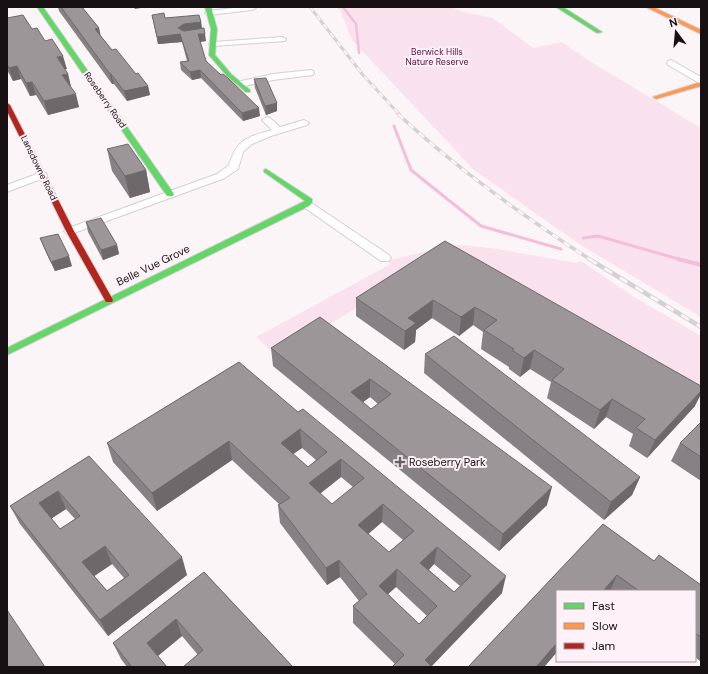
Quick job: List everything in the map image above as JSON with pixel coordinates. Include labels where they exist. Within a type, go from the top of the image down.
[{"type":"street","name":"Roseberry Road","points":[[40,7],[170,194]]},
{"type":"street","points":[[559,7],[599,32]]},
{"type":"street","points":[[649,7],[701,32]]},
{"type":"street","points":[[248,91],[229,75],[212,55],[213,44],[208,10],[252,10]]},
{"type":"street","points":[[213,44],[254,40],[266,43],[282,39]]},
{"type":"street","points":[[671,63],[701,81]]},
{"type":"street","points":[[240,84],[255,80],[310,73]]},
{"type":"street","points":[[293,75],[296,84]]},
{"type":"street","points":[[656,97],[701,84]]},
{"type":"street","name":"Lansdowne Road","points":[[7,105],[70,231],[109,300]]},
{"type":"street","points":[[266,120],[279,131]]},
{"type":"street","points":[[70,231],[229,172],[234,167],[238,152],[244,145],[254,139],[304,123]]},
{"type":"street","points":[[266,171],[307,203],[385,258]]},
{"type":"street","points":[[7,189],[42,175]]},
{"type":"street","name":"Belle Vue Grove","points":[[7,352],[109,300],[307,203]]},
{"type":"green space","name":"Berwick Hills Nature Reserve","points":[[335,7],[451,7],[464,12],[493,18],[533,48],[562,42],[588,60],[701,128],[701,317],[579,244],[474,170],[352,40],[340,10]]},
{"type":"green space","points":[[462,245],[497,249],[576,263],[581,261],[634,297],[701,336],[701,400],[446,252],[277,357],[256,337],[391,264],[386,261],[449,246]]},
{"type":"building","points":[[61,7],[82,7],[99,28],[95,29],[112,50],[116,49],[136,74],[138,73],[148,86],[124,91]]},
{"type":"building","points":[[164,13],[165,18],[199,15],[201,22],[184,24],[178,28],[184,31],[204,28],[205,34],[198,34],[206,61],[221,75],[223,74],[229,79],[259,108],[242,113],[200,70],[190,72],[180,62],[189,61],[180,34],[157,37],[152,15]]},
{"type":"building","points":[[23,15],[32,29],[37,28],[45,41],[52,39],[63,56],[57,57],[68,74],[62,75],[76,94],[44,101],[32,82],[26,83],[17,66],[9,68],[7,64],[7,18]]},
{"type":"building","points":[[266,78],[277,103],[265,106],[254,79]]},
{"type":"building","points":[[128,144],[146,170],[125,176],[107,149]]},
{"type":"building","points":[[101,218],[117,245],[101,250],[86,222]]},
{"type":"building","points":[[58,234],[69,256],[51,262],[40,238]]},
{"type":"building","points":[[445,241],[701,386],[701,391],[655,440],[636,428],[645,419],[612,399],[600,410],[552,380],[564,369],[534,350],[524,358],[512,350],[514,349],[484,330],[497,320],[475,307],[461,317],[433,300],[408,318],[416,323],[405,331],[356,298]]},
{"type":"building","points":[[320,317],[552,487],[503,534],[271,348]],"holes":[[[370,379],[391,394],[371,409],[351,392]]]},
{"type":"building","points":[[454,336],[640,477],[611,502],[425,354]]},
{"type":"building","points":[[239,362],[298,412],[303,409],[506,576],[425,660],[432,667],[392,667],[404,655],[353,606],[367,594],[339,560],[326,568],[278,505],[290,498],[229,441],[152,493],[107,443]],"holes":[[[300,429],[327,452],[308,467],[281,443]],[[341,459],[364,478],[332,504],[309,483]],[[383,504],[414,531],[389,552],[358,525]],[[437,547],[471,576],[454,592],[420,563]],[[397,569],[437,606],[419,624],[379,586]]]},
{"type":"building","points":[[701,422],[701,457],[680,443]]},
{"type":"building","points":[[89,456],[182,557],[100,620],[10,506]],"holes":[[[58,491],[80,516],[60,529],[39,503]],[[105,546],[129,575],[107,591],[82,562]]]},
{"type":"building","points":[[603,524],[654,561],[659,555],[701,585],[701,637],[696,634],[696,590],[638,590],[617,575],[604,590],[556,590],[556,644],[536,667],[468,667]]},
{"type":"building","points":[[204,572],[293,667],[183,667],[203,650],[176,619],[147,643],[167,667],[132,667],[113,643]]},
{"type":"building","points":[[7,610],[45,667],[7,667]]},
{"type":"waterway","points":[[343,7],[356,24],[359,53]]},
{"type":"waterway","points":[[394,126],[411,170],[481,226],[561,249]]},
{"type":"waterway","points":[[583,238],[598,236],[682,260]]},
{"type":"waterway","points":[[678,259],[701,265]]},
{"type":"railway","points":[[310,7],[363,75],[400,115]]},
{"type":"railway","points":[[398,114],[467,173],[540,226],[591,260]]},
{"type":"railway","points":[[589,259],[701,327]]},
{"type":"traffic: fast","points":[[40,7],[170,194]]},
{"type":"traffic: fast","points":[[208,7],[214,29],[212,55],[229,75],[248,91]]},
{"type":"traffic: fast","points":[[559,7],[599,32]]},
{"type":"traffic: fast","points":[[7,352],[109,300],[306,204],[309,201],[266,171]]},
{"type":"traffic: slow","points":[[649,7],[701,32]]},
{"type":"traffic: slow","points":[[656,97],[701,84]]},
{"type":"traffic: jam","points":[[7,105],[70,231],[109,300]]},
{"type":"place","name":"Roseberry Park","points":[[400,462]]}]
